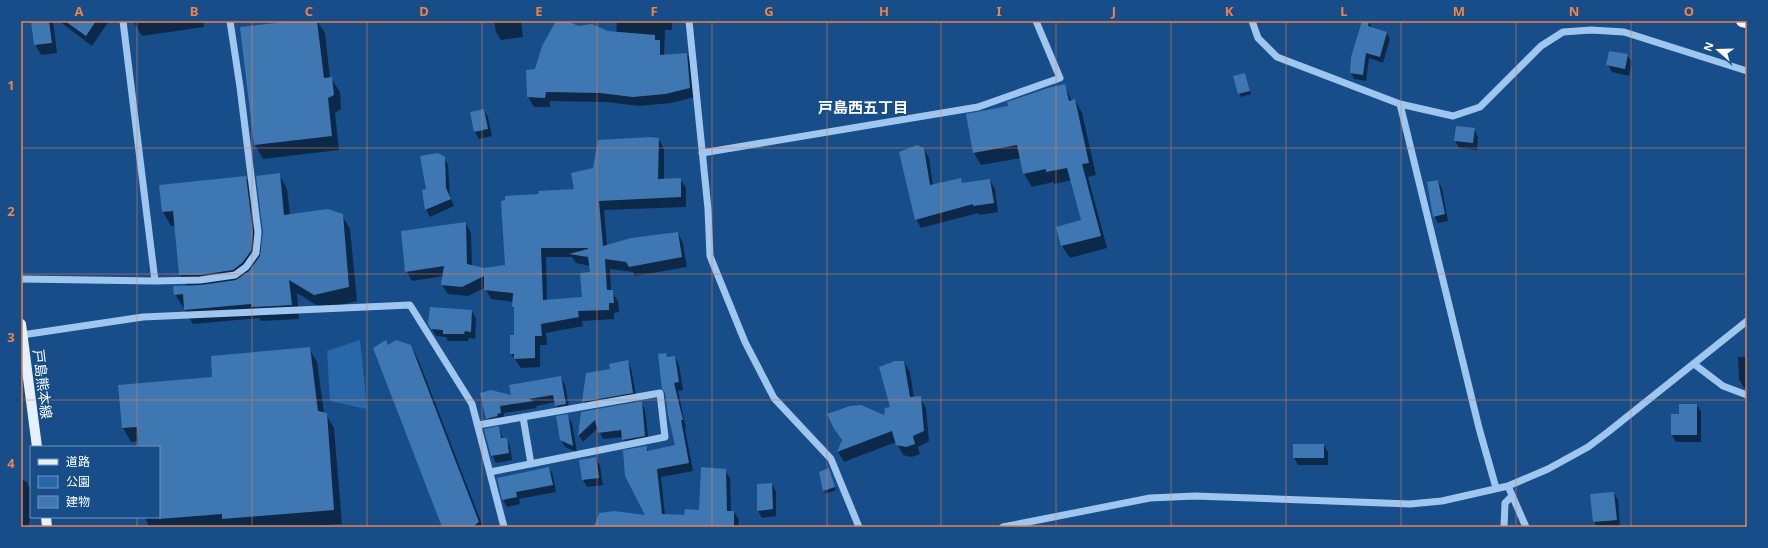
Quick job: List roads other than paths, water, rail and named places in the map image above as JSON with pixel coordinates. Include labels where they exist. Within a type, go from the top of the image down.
[{"type":"highway","points":[[1742,21],[1747,22]]},
{"type":"main road","name":"戸島熊本線","points":[[21,324],[37,446]]},
{"type":"street","points":[[123,21],[155,281]]},
{"type":"street","points":[[21,279],[155,281],[200,280],[235,275],[246,267],[256,253],[258,232],[240,87],[230,21]]},
{"type":"street","points":[[689,21],[710,256],[744,342],[774,398],[831,459],[859,527]]},
{"type":"street","points":[[702,153],[978,107],[1060,78],[1036,21]]},
{"type":"street","points":[[1252,21],[1258,38],[1277,57],[1400,104],[1454,116],[1480,107],[1541,46],[1563,32],[1591,30],[1624,32],[1747,71]]},
{"type":"street","points":[[1400,104],[1479,428],[1496,488]]},
{"type":"street","points":[[22,335],[143,317],[410,305],[472,404],[504,527]]},
{"type":"street","points":[[1003,527],[1150,498],[1196,496],[1410,504],[1442,501],[1508,486],[1548,469],[1588,447],[1747,321]]},
{"type":"street","points":[[1694,364],[1723,386],[1747,395]]},
{"type":"street","points":[[478,425],[660,393],[665,437],[490,472]]},
{"type":"street","points":[[523,417],[531,464]]},
{"type":"street","points":[[1508,486],[1526,527]]},
{"type":"street","points":[[1504,527],[1505,503],[1512,496]]},
{"type":"district","name":"戸島西五丁目","points":[[863,107]]}]
